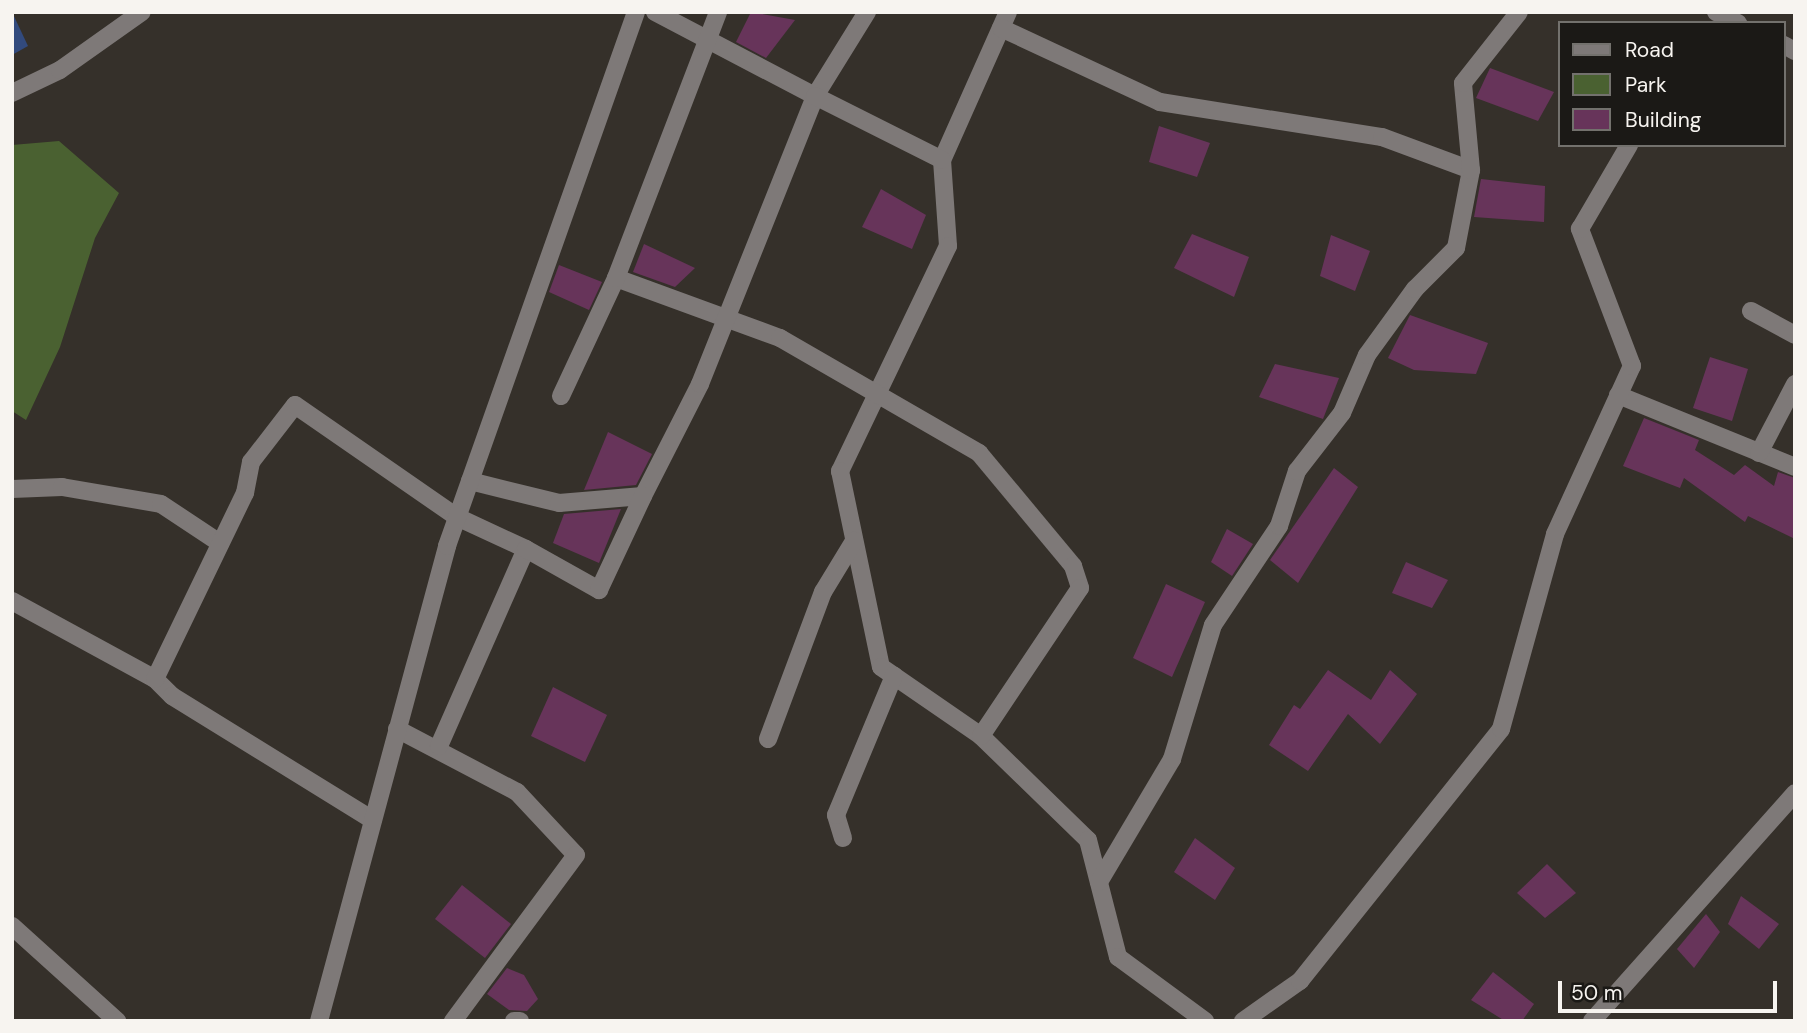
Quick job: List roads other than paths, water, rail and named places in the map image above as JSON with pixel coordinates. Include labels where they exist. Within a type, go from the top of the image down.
[{"type":"street","points":[[12,93],[60,69],[142,12]]},
{"type":"street","points":[[319,1021],[457,517],[636,12]]},
{"type":"street","points":[[654,12],[942,160]]},
{"type":"street","points":[[561,396],[616,278],[718,12]]},
{"type":"street","points":[[155,679],[220,543],[251,462],[295,405],[457,517],[526,549],[599,590],[726,318],[815,96],[867,12]]},
{"type":"street","points":[[1099,882],[1172,759],[1213,625],[1279,526],[1297,471],[1342,414],[1367,355],[1415,289],[1456,248],[1471,170],[1463,83],[1519,12]]},
{"type":"street","points":[[1714,12],[1734,21]]},
{"type":"street","points":[[1205,1021],[1118,957],[1088,839],[981,736],[881,667],[840,471],[875,391],[948,246],[942,160],[1005,20],[1160,102],[1382,137],[1471,170]]},
{"type":"street","points":[[1243,1021],[1300,981],[1501,729],[1555,534],[1632,366],[1580,229],[1628,147]]},
{"type":"street","points":[[616,278],[780,338],[979,453],[1073,566],[1080,588],[981,736]]},
{"type":"street","points":[[1751,311],[1795,335]]},
{"type":"street","points":[[1759,453],[1795,384]]},
{"type":"street","points":[[1618,395],[1795,467]]},
{"type":"street","points":[[470,481],[559,503],[643,495]]},
{"type":"street","points":[[12,489],[62,487],[161,504],[220,543]]},
{"type":"street","points":[[768,739],[823,592],[854,541]]},
{"type":"street","points":[[439,746],[526,549]]},
{"type":"street","points":[[12,601],[155,679],[172,696],[373,820]]},
{"type":"street","points":[[843,838],[836,815],[894,676]]},
{"type":"street","points":[[397,729],[439,746],[517,792],[576,855],[453,1021]]},
{"type":"street","points":[[1592,1021],[1795,793]]},
{"type":"street","points":[[12,926],[117,1021]]},
{"type":"street","points":[[514,1021],[520,1021]]},
{"type":"water","points":[[12,12],[28,46],[12,55]]}]
